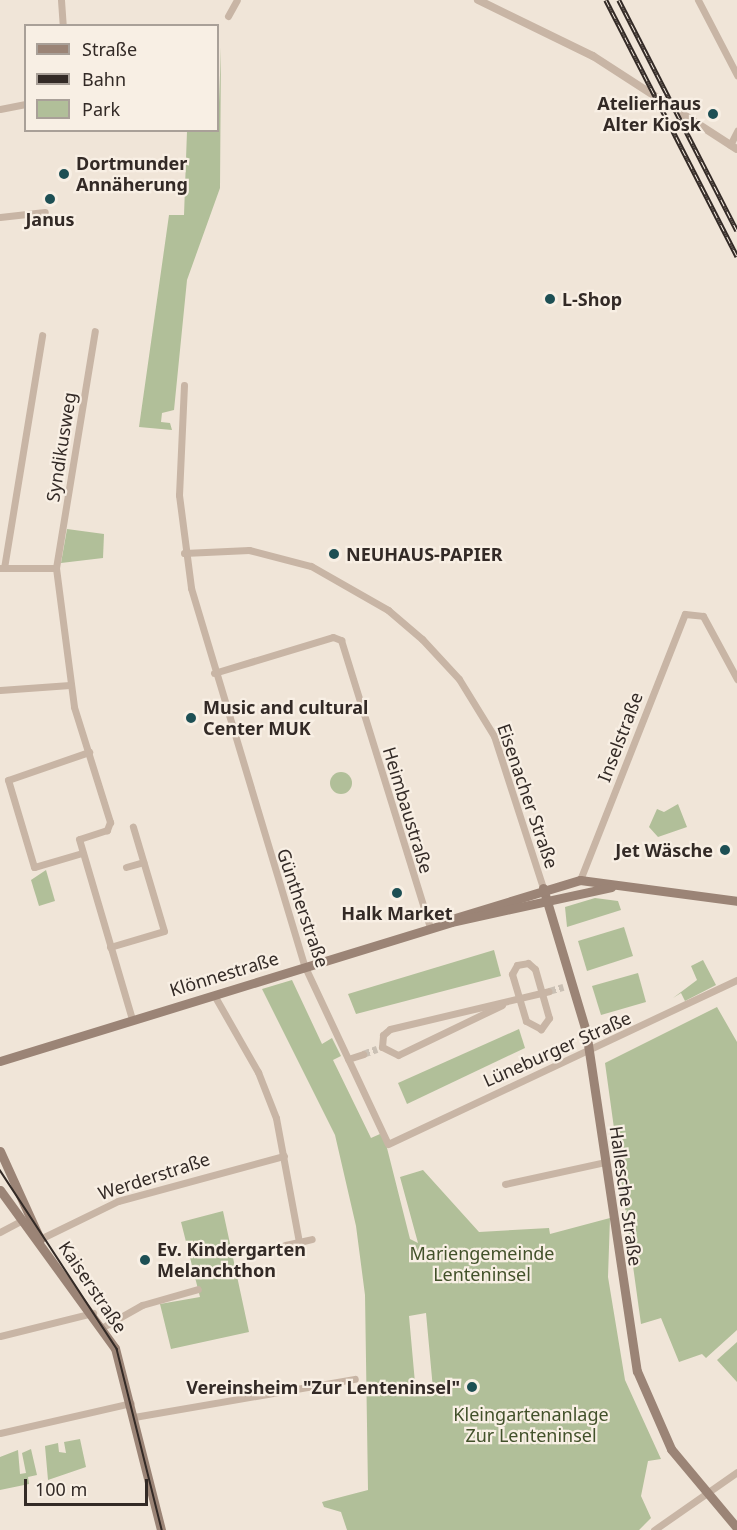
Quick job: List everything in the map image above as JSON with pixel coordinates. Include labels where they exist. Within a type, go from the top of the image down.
[{"type":"main road","name":"Klönnestraße","points":[[0,1067],[2,1058],[430,928],[543,888],[580,880],[611,886],[737,901]]},
{"type":"main road","name":"Klönnestraße","points":[[451,921],[546,898],[611,886]]},
{"type":"main road","name":"Hallesche Straße","points":[[543,888],[568,985],[590,1050],[637,1371],[662,1434],[707,1495],[737,1528]]},
{"type":"main road","name":"Kaiserstraße","points":[[0,1151],[40,1239]]},
{"type":"main road","name":"Kaiserstraße","points":[[0,1190],[21,1221],[40,1239],[103,1327],[120,1363],[161,1530]]},
{"type":"street","points":[[61,0],[63,24]]},
{"type":"street","points":[[228,16],[237,0]]},
{"type":"street","points":[[478,0],[593,56],[734,147],[737,131]]},
{"type":"street","points":[[698,0],[737,75]]},
{"type":"street","points":[[0,109],[24,104]]},
{"type":"street","points":[[0,217],[45,212]]},
{"type":"street","name":"Syndikusweg","points":[[82,853],[79,839],[107,830],[110,822],[77,717],[70,685],[56,568],[95,331]]},
{"type":"street","points":[[42,335],[2,568],[17,572],[56,568]]},
{"type":"street","name":"Güntherstraße","points":[[184,385],[178,495],[184,553],[214,673],[305,967],[388,1144]]},
{"type":"street","name":"Eisenacher Straße","points":[[184,553],[249,550],[311,566],[388,610],[422,639],[455,673],[494,736],[543,888]]},
{"type":"street","name":"Inselstraße","points":[[580,880],[684,618],[694,612],[708,623],[737,679]]},
{"type":"street","name":"Heimbaustraße","points":[[214,673],[333,637],[341,640],[430,928]]},
{"type":"street","points":[[0,690],[70,685]]},
{"type":"street","points":[[89,752],[8,780],[34,867],[82,853],[132,1018]]},
{"type":"street","points":[[110,947],[164,931],[134,827]]},
{"type":"street","points":[[126,867],[143,862]]},
{"type":"street","points":[[523,963],[535,969],[545,992],[549,1018],[541,1029],[530,1026],[519,1000],[512,974],[523,963]]},
{"type":"street","name":"Lüneburger Straße","points":[[388,1144],[737,980]]},
{"type":"street","points":[[502,1005],[398,1055],[380,1048],[383,1035],[390,1029],[502,1005],[545,992]]},
{"type":"street","points":[[214,995],[264,1088],[284,1156],[299,1242]]},
{"type":"street","points":[[348,1059],[363,1054]]},
{"type":"street","name":"Werderstraße","points":[[40,1239],[118,1201],[284,1156]]},
{"type":"street","points":[[505,1184],[605,1162]]},
{"type":"street","points":[[0,1232],[21,1221]]},
{"type":"street","points":[[285,1245],[312,1239]]},
{"type":"street","points":[[103,1327],[142,1305],[198,1289]]},
{"type":"street","points":[[0,1336],[93,1313]]},
{"type":"street","points":[[134,1417],[355,1379]]},
{"type":"street","points":[[0,1432],[131,1403]]},
{"type":"street","points":[[654,1530],[737,1472]]},
{"type":"green space","points":[[221,47],[220,188],[187,280],[174,410],[162,413],[161,422],[170,423],[172,430],[139,427],[169,215],[184,215],[187,132],[219,132]]},
{"type":"green space","points":[[67,529],[104,534],[103,558],[61,563]]},
{"type":"green space","points":[[337,772],[345,772],[352,779],[352,787],[345,794],[337,794],[330,787],[330,779]]},
{"type":"green space","points":[[678,804],[687,827],[658,837],[649,827],[657,809],[664,812]]},
{"type":"green space","points":[[46,870],[55,901],[39,906],[31,880]]},
{"type":"green space","points":[[595,898],[618,901],[621,910],[567,927],[565,907]]},
{"type":"green space","points":[[624,927],[633,956],[587,971],[578,941]]},
{"type":"green space","points":[[494,950],[501,976],[356,1014],[348,994]]},
{"type":"green space","points":[[703,960],[716,985],[685,1001],[681,993],[673,998],[697,980],[691,966]]},
{"type":"green space","points":[[638,973],[646,1002],[601,1015],[592,986]]},
{"type":"green space","name":"Kleingartenanlage Zur Lenteninsel","points":[[292,980],[322,1044],[332,1038],[341,1056],[333,1060],[371,1138],[380,1134],[386,1144],[410,1239],[418,1243],[400,1177],[423,1170],[479,1232],[549,1228],[550,1234],[610,1218],[608,1277],[625,1380],[661,1459],[648,1461],[641,1496],[651,1518],[639,1530],[347,1530],[341,1512],[324,1507],[322,1502],[368,1490],[365,1295],[356,1226],[335,1135],[262,989]],"holes":[[[426,1313],[433,1389],[416,1394],[409,1316]]]},
{"type":"green space","points":[[717,1007],[737,1042],[737,1330],[706,1358],[702,1354],[679,1362],[661,1318],[641,1324],[605,1063]]},
{"type":"green space","points":[[519,1029],[525,1048],[407,1104],[398,1083]]},
{"type":"green space","points":[[223,1211],[249,1332],[171,1349],[160,1304],[200,1297],[181,1222]]},
{"type":"green space","points":[[737,1342],[737,1382],[717,1360]]},
{"type":"green space","points":[[80,1439],[86,1467],[48,1480],[45,1446],[58,1443],[59,1452],[66,1453],[64,1442]]},
{"type":"green space","points":[[31,1449],[37,1475],[28,1477],[29,1484],[0,1490],[0,1457],[18,1450],[20,1474],[26,1473],[22,1453]]},
{"type":"tunnel","points":[[549,991],[563,987]]},
{"type":"tunnel","points":[[363,1054],[377,1049]]},
{"type":"tram line","points":[[0,1170],[117,1349],[162,1530]]},
{"type":"railway","points":[[606,0],[737,256]]},
{"type":"railway","points":[[619,0],[737,231]]},
{"type":"place","name":"Atelierhaus Alter Kiosk","points":[[713,114]]},
{"type":"place","name":"Dortmunder Annäherung","points":[[64,174]]},
{"type":"place","name":"Janus","points":[[50,199]]},
{"type":"place","name":"L-Shop","points":[[550,299]]},
{"type":"place","name":"NEUHAUS-PAPIER","points":[[334,554]]},
{"type":"place","name":"Music and cultural Center MUK","points":[[191,718]]},
{"type":"place","name":"Jet Wäsche","points":[[725,850]]},
{"type":"place","name":"Halk Market","points":[[397,893]]},
{"type":"place","name":"Ev. Kindergarten Melanchthon","points":[[145,1260]]},
{"type":"place","name":"Vereinsheim \"Zur Lenteninsel\"","points":[[472,1387]]},
{"type":"park label","name":"Mariengemeinde Lenteninsel","points":[[482,1264]]}]
